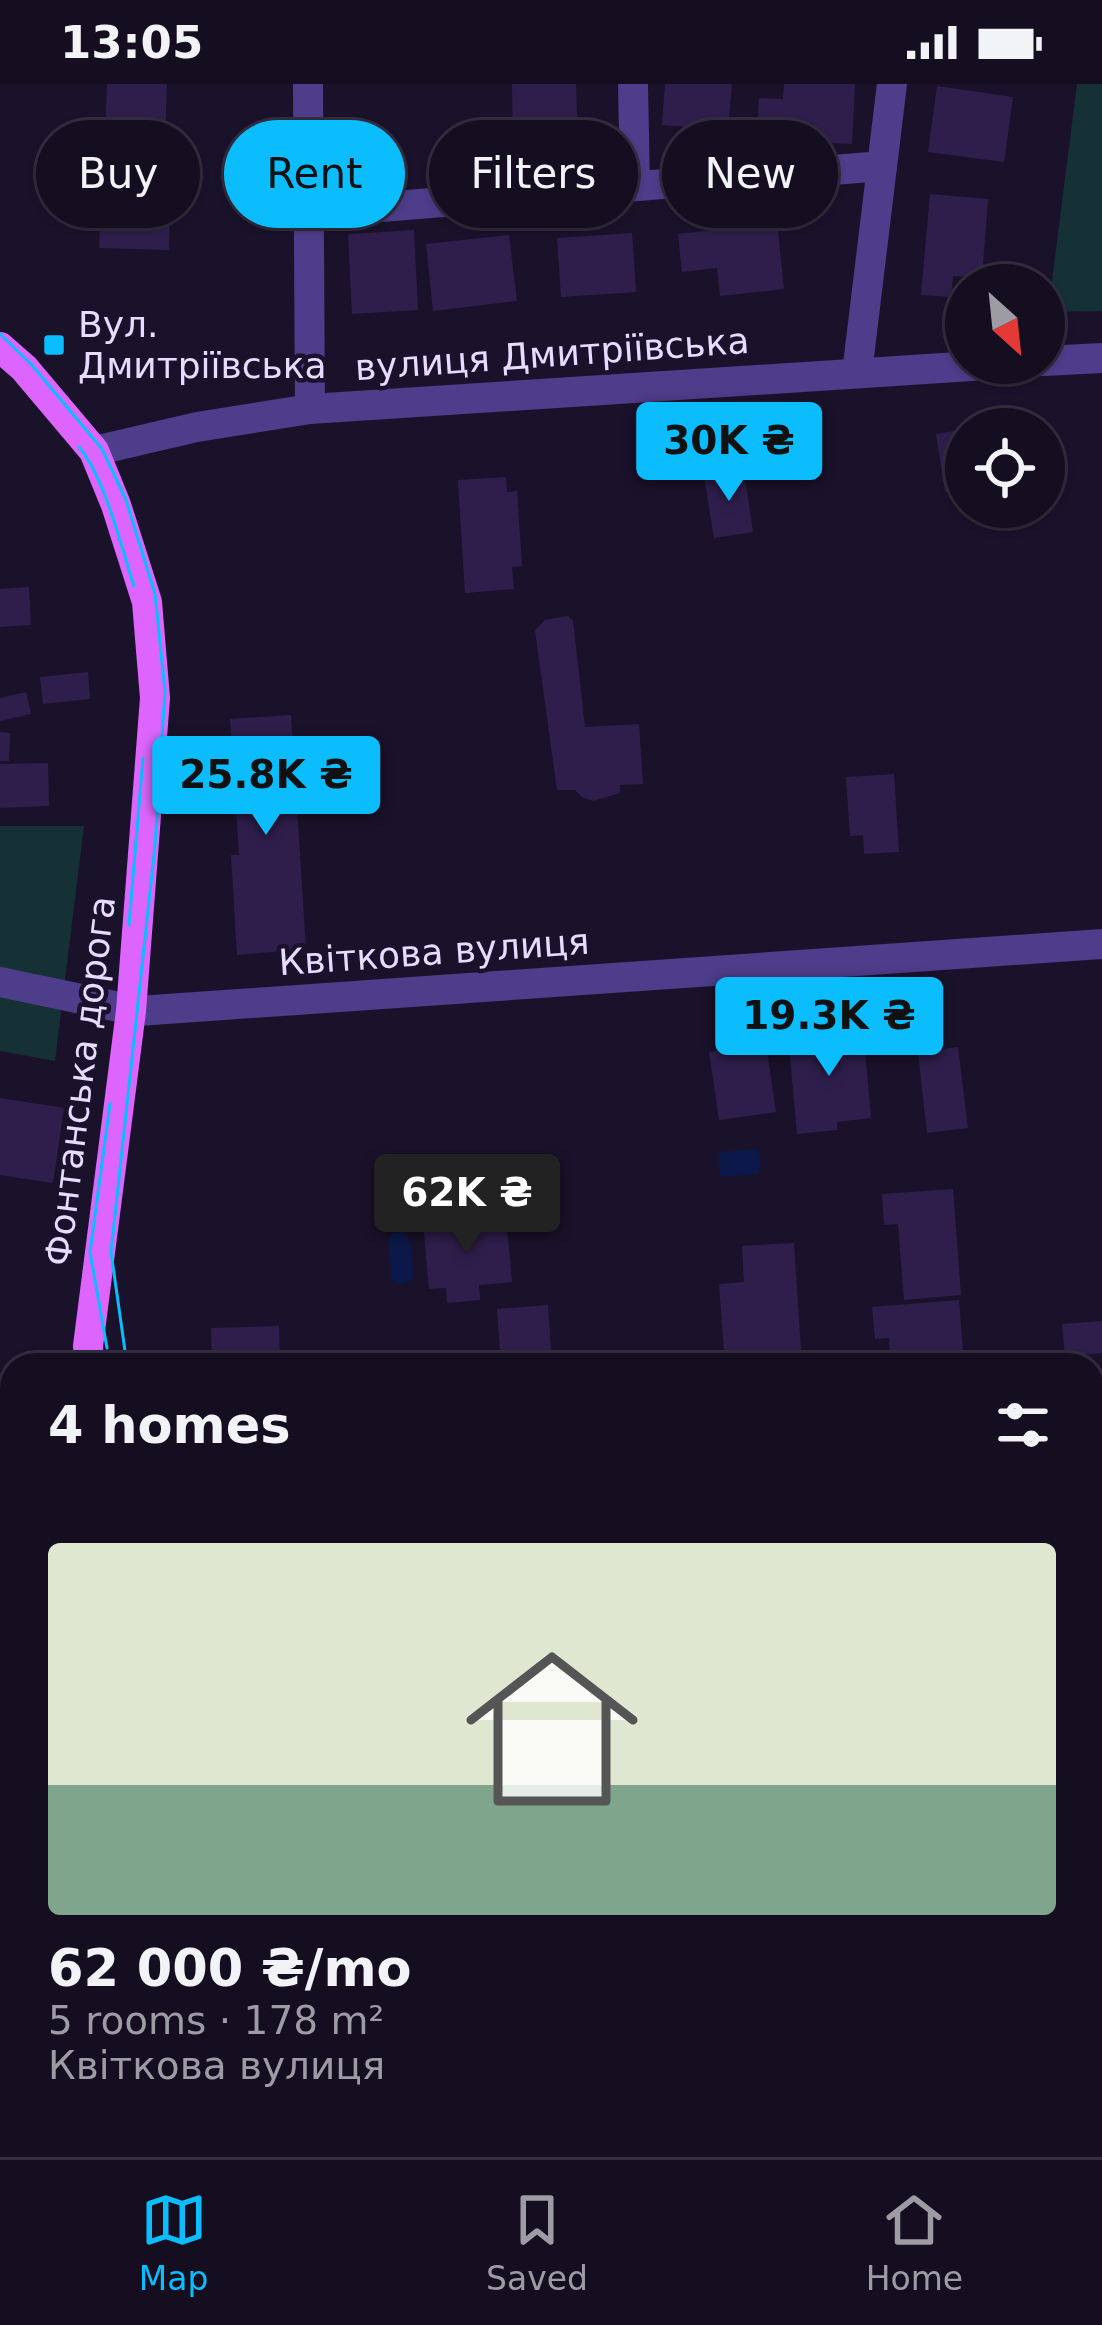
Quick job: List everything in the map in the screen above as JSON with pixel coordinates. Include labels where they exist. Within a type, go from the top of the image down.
[{"type":"main road","name":"Фонтанська дорога","points":[[0,347],[24,368],[94,452],[147,602],[155,698],[131,1011],[88,1353]]},
{"type":"street","points":[[308,84],[308,120]]},
{"type":"street","points":[[633,84],[634,120]]},
{"type":"street","points":[[857,374],[892,84]]},
{"type":"street","points":[[638,186],[882,166]]},
{"type":"street","points":[[309,228],[310,409]]},
{"type":"street","points":[[1065,361],[1102,358]]},
{"type":"street","name":"вулиця Дмитріївська","points":[[94,452],[197,427],[310,409],[945,368]]},
{"type":"street","name":"Квіткова вулиця","points":[[0,982],[131,1011],[1102,944]]},
{"type":"green space","points":[[1077,84],[1102,84],[1102,311],[1065,312],[1065,264],[1054,264]]},
{"type":"green space","points":[[0,826],[84,826],[55,1061],[0,1051]]},
{"type":"shaded area","points":[[753,1149],[760,1156],[758,1174],[720,1175],[718,1156],[722,1152]]},
{"type":"shaded area","points":[[401,1231],[411,1245],[413,1276],[399,1285],[391,1279],[389,1236]]},
{"type":"building","points":[[107,84],[167,84],[166,120],[106,120]]},
{"type":"building","points":[[512,84],[576,84],[577,120],[513,120]]},
{"type":"building","points":[[665,84],[732,84],[729,120],[662,120]]},
{"type":"building","points":[[784,84],[855,84],[852,144],[838,143],[838,120],[758,120],[759,98],[783,99]]},
{"type":"building","points":[[937,86],[1013,97],[1004,162],[928,152]]},
{"type":"building","points":[[930,194],[988,199],[983,264],[945,264],[945,297],[921,295]]},
{"type":"building","points":[[100,228],[170,228],[169,250],[99,248]]},
{"type":"building","points":[[778,228],[784,289],[720,296],[717,268],[682,272],[678,234]]},
{"type":"building","points":[[414,230],[418,310],[352,314],[348,234]]},
{"type":"building","points":[[632,233],[636,292],[561,297],[557,238]]},
{"type":"building","points":[[509,235],[517,301],[433,311],[426,244]]},
{"type":"building","points":[[945,432],[945,492],[936,434]]},
{"type":"building","points":[[744,471],[753,532],[714,538],[704,476]]},
{"type":"building","points":[[506,477],[507,492],[517,491],[522,566],[512,567],[514,589],[465,593],[458,480]]},
{"type":"building","points":[[29,587],[31,625],[0,627],[0,589]]},
{"type":"building","points":[[568,616],[573,621],[585,727],[639,724],[643,784],[620,785],[620,793],[593,801],[575,790],[557,790],[535,630],[545,620]]},
{"type":"building","points":[[88,672],[90,699],[43,704],[40,677]]},
{"type":"building","points":[[26,692],[31,714],[0,721],[0,698]]},
{"type":"building","points":[[291,715],[306,949],[237,955],[231,855],[239,855],[230,719]]},
{"type":"building","points":[[0,732],[10,733],[9,761],[0,761]]},
{"type":"building","points":[[48,763],[49,806],[0,808],[0,764]]},
{"type":"building","points":[[894,774],[899,852],[864,854],[863,835],[850,836],[846,777]]},
{"type":"building","points":[[863,1028],[871,1118],[837,1122],[837,1130],[797,1134],[788,1035]]},
{"type":"building","points":[[766,1044],[776,1112],[719,1120],[709,1052]]},
{"type":"building","points":[[958,1047],[968,1128],[927,1133],[918,1052]]},
{"type":"building","points":[[0,1098],[64,1108],[53,1183],[0,1175]]},
{"type":"building","points":[[953,1189],[961,1295],[904,1300],[898,1224],[884,1225],[882,1194]]},
{"type":"building","points":[[506,1215],[512,1282],[479,1285],[480,1300],[447,1303],[446,1288],[429,1289],[423,1222]]},
{"type":"building","points":[[794,1243],[801,1353],[724,1353],[719,1284],[744,1282],[742,1246]]},
{"type":"building","points":[[959,1300],[963,1353],[890,1353],[889,1338],[875,1339],[872,1307]]},
{"type":"building","points":[[548,1305],[551,1353],[500,1353],[497,1309]]},
{"type":"building","points":[[1102,1321],[1102,1353],[1065,1353],[1062,1324]]},
{"type":"building","points":[[279,1326],[280,1353],[212,1353],[211,1328]]},
{"type":"tram line","points":[[0,334],[102,449],[126,500],[155,594],[165,691],[155,846],[111,1252],[125,1353]]},
{"type":"tram line","points":[[79,447],[104,494],[134,586]]},
{"type":"tram line","points":[[129,925],[143,758]]},
{"type":"tram line","points":[[107,1348],[90,1252],[110,1104]]},
{"type":"place","name":"Вул. Дмитріївська","points":[[54,345]]}]
